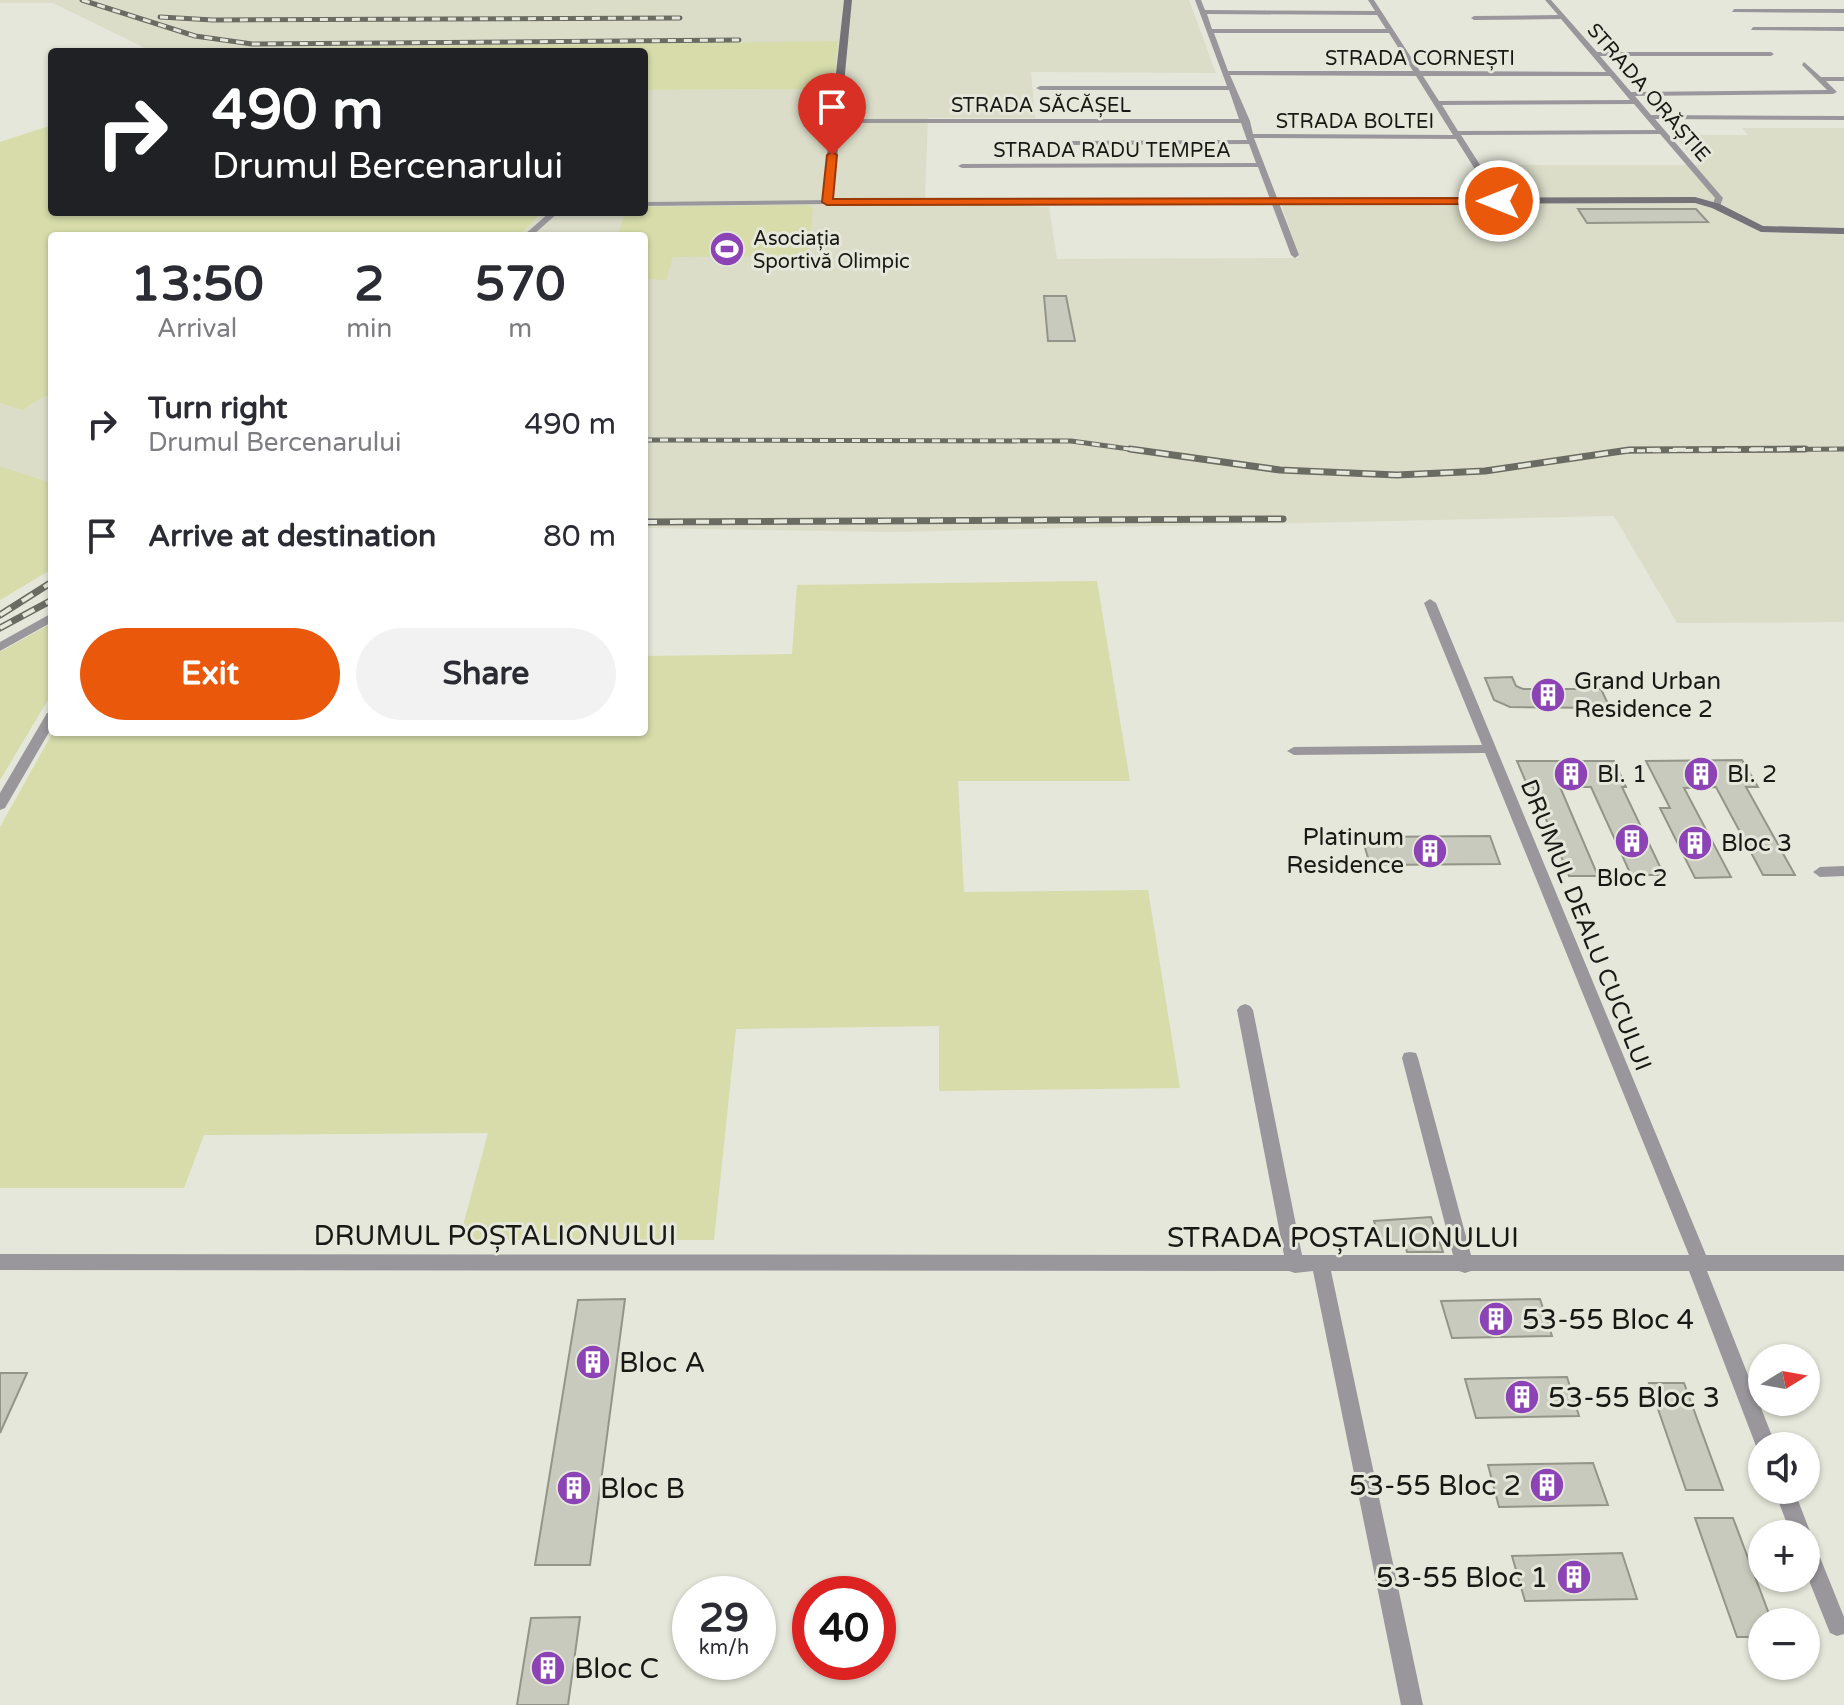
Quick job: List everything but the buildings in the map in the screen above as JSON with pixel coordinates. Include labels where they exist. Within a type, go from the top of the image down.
[{"type":"street","points":[[827,202],[848,0]]},
{"type":"street","points":[[1198,0],[1295,255]]},
{"type":"street","points":[[1371,0],[1499,201]]},
{"type":"street","name":"STRADA ORĂȘTIE","points":[[1548,0],[1719,198],[1716,206]]},
{"type":"street","points":[[1734,11],[1844,11]]},
{"type":"street","points":[[1203,12],[1380,13]]},
{"type":"street","points":[[1474,18],[1563,17]]},
{"type":"street","points":[[1753,29],[1844,29]]},
{"type":"street","points":[[1210,31],[1391,31]]},
{"type":"street","points":[[1588,46],[1759,47]]},
{"type":"street","points":[[1595,54],[1771,54]]},
{"type":"street","points":[[1630,94],[1833,92],[1804,64]]},
{"type":"street","name":"STRADA CORNEȘTI","points":[[1227,73],[1613,74]]},
{"type":"street","points":[[1821,79],[1844,79]]},
{"type":"street","points":[[1040,88],[1233,88]]},
{"type":"street","points":[[1437,103],[1637,102]]},
{"type":"street","points":[[1649,117],[1844,118]]},
{"type":"street","name":"STRADA SĂCĂȘEL","points":[[836,121],[1246,121]]},
{"type":"street","name":"STRADA BOLTEI","points":[[1068,143],[1663,132]]},
{"type":"street","name":"STRADA RADU TEMPEA","points":[[962,166],[1262,165]]},
{"type":"street","points":[[648,204],[1695,200],[1716,206],[1761,229],[1844,231]]},
{"type":"street","points":[[532,232],[550,216]]},
{"type":"street","name":"DRUMUL DEALU CUCULUI","points":[[1430,603],[1698,1264]]},
{"type":"street","points":[[0,647],[48,619]]},
{"type":"street","points":[[0,805],[48,723]]},
{"type":"street","points":[[1294,751],[1490,749]]},
{"type":"street","points":[[1820,872],[1844,871]]},
{"type":"street","points":[[1245,1010],[1295,1265]]},
{"type":"street","points":[[1410,1058],[1465,1265]]},
{"type":"street","name":"DRUMUL POȘTALIONULUI","points":[[0,1262],[991,1265]]},
{"type":"street","name":"STRADA POȘTALIONULUI","points":[[991,1265],[1844,1263]]},
{"type":"street","points":[[1698,1264],[1761,1432]]},
{"type":"street","points":[[1321,1265],[1412,1705]]},
{"type":"street","points":[[1820,1583],[1837,1626]]},
{"type":"shaded area","points":[[0,0],[1189,0],[1216,73],[1031,72],[1035,118],[928,118],[925,201],[1049,207],[1057,259],[1299,258],[1281,203],[1501,203],[1480,165],[1699,165],[1674,135],[1748,135],[1742,128],[1844,128],[1844,622],[1677,623],[1614,516],[893,532],[648,528],[648,232],[523,232],[538,216],[648,216],[648,90],[832,89],[838,41],[145,48],[53,3],[0,3]]},
{"type":"shaded area","points":[[48,397],[48,482],[0,466],[0,403],[22,410]]},
{"type":"green space","points":[[838,41],[833,89],[648,90],[648,48],[275,48]]},
{"type":"green space","points":[[48,126],[48,216],[538,216],[523,232],[48,232],[48,397],[22,410],[0,403],[0,142]]},
{"type":"green space","name":"Asociația Sportivă Olimpic","points":[[806,205],[813,208],[808,256],[673,257],[666,280],[648,279],[648,232],[618,232],[624,216],[648,216],[648,207]]},
{"type":"green space","points":[[0,466],[48,482],[48,571],[0,600]]},
{"type":"green space","points":[[1097,581],[1130,781],[958,781],[964,892],[1148,890],[1180,1088],[939,1091],[939,1026],[736,1029],[714,1240],[459,1240],[488,1133],[204,1135],[184,1188],[0,1188],[0,827],[51,736],[648,736],[648,656],[792,654],[797,585]]},
{"type":"green space","points":[[48,625],[48,700],[0,780],[0,652]]},
{"type":"railway","points":[[82,0],[195,36],[252,44],[739,40]]},
{"type":"railway","points":[[160,17],[213,20],[680,18]]},
{"type":"railway","points":[[648,440],[1071,441],[1144,451]]},
{"type":"railway","points":[[1130,449],[1280,470],[1397,475],[1485,471],[1622,451]]},
{"type":"railway","points":[[1622,451],[1805,449]]},
{"type":"railway","points":[[1622,451],[1844,449]]},
{"type":"railway","points":[[648,522],[1283,519]]},
{"type":"railway","points":[[0,615],[48,585]]},
{"type":"railway","points":[[0,628],[48,602]]},
{"type":"place","name":"Asociația Sportivă Olimpic","points":[[727,249]]},
{"type":"place","name":"Grand Urban Residence 2","points":[[1548,695]]},
{"type":"place","name":"Bl. 1","points":[[1571,774]]},
{"type":"place","name":"Bl. 2","points":[[1701,774]]},
{"type":"place","name":"Bloc 2","points":[[1632,841]]},
{"type":"place","name":"Bloc 3","points":[[1695,843]]},
{"type":"place","name":"Platinum Residence","points":[[1430,851]]},
{"type":"place","name":"53-55 Bloc 4","points":[[1496,1319]]},
{"type":"place","name":"Bloc A","points":[[593,1362]]},
{"type":"place","name":"53-55 Bloc 3","points":[[1522,1397]]},
{"type":"place","name":"53-55 Bloc 2","points":[[1547,1485]]},
{"type":"place","name":"Bloc B","points":[[574,1488]]},
{"type":"place","name":"53-55 Bloc 1","points":[[1574,1577]]},
{"type":"place","name":"Bloc C","points":[[548,1668]]},
{"type":"route","points":[[832,155],[827,202],[1499,201]]}]
